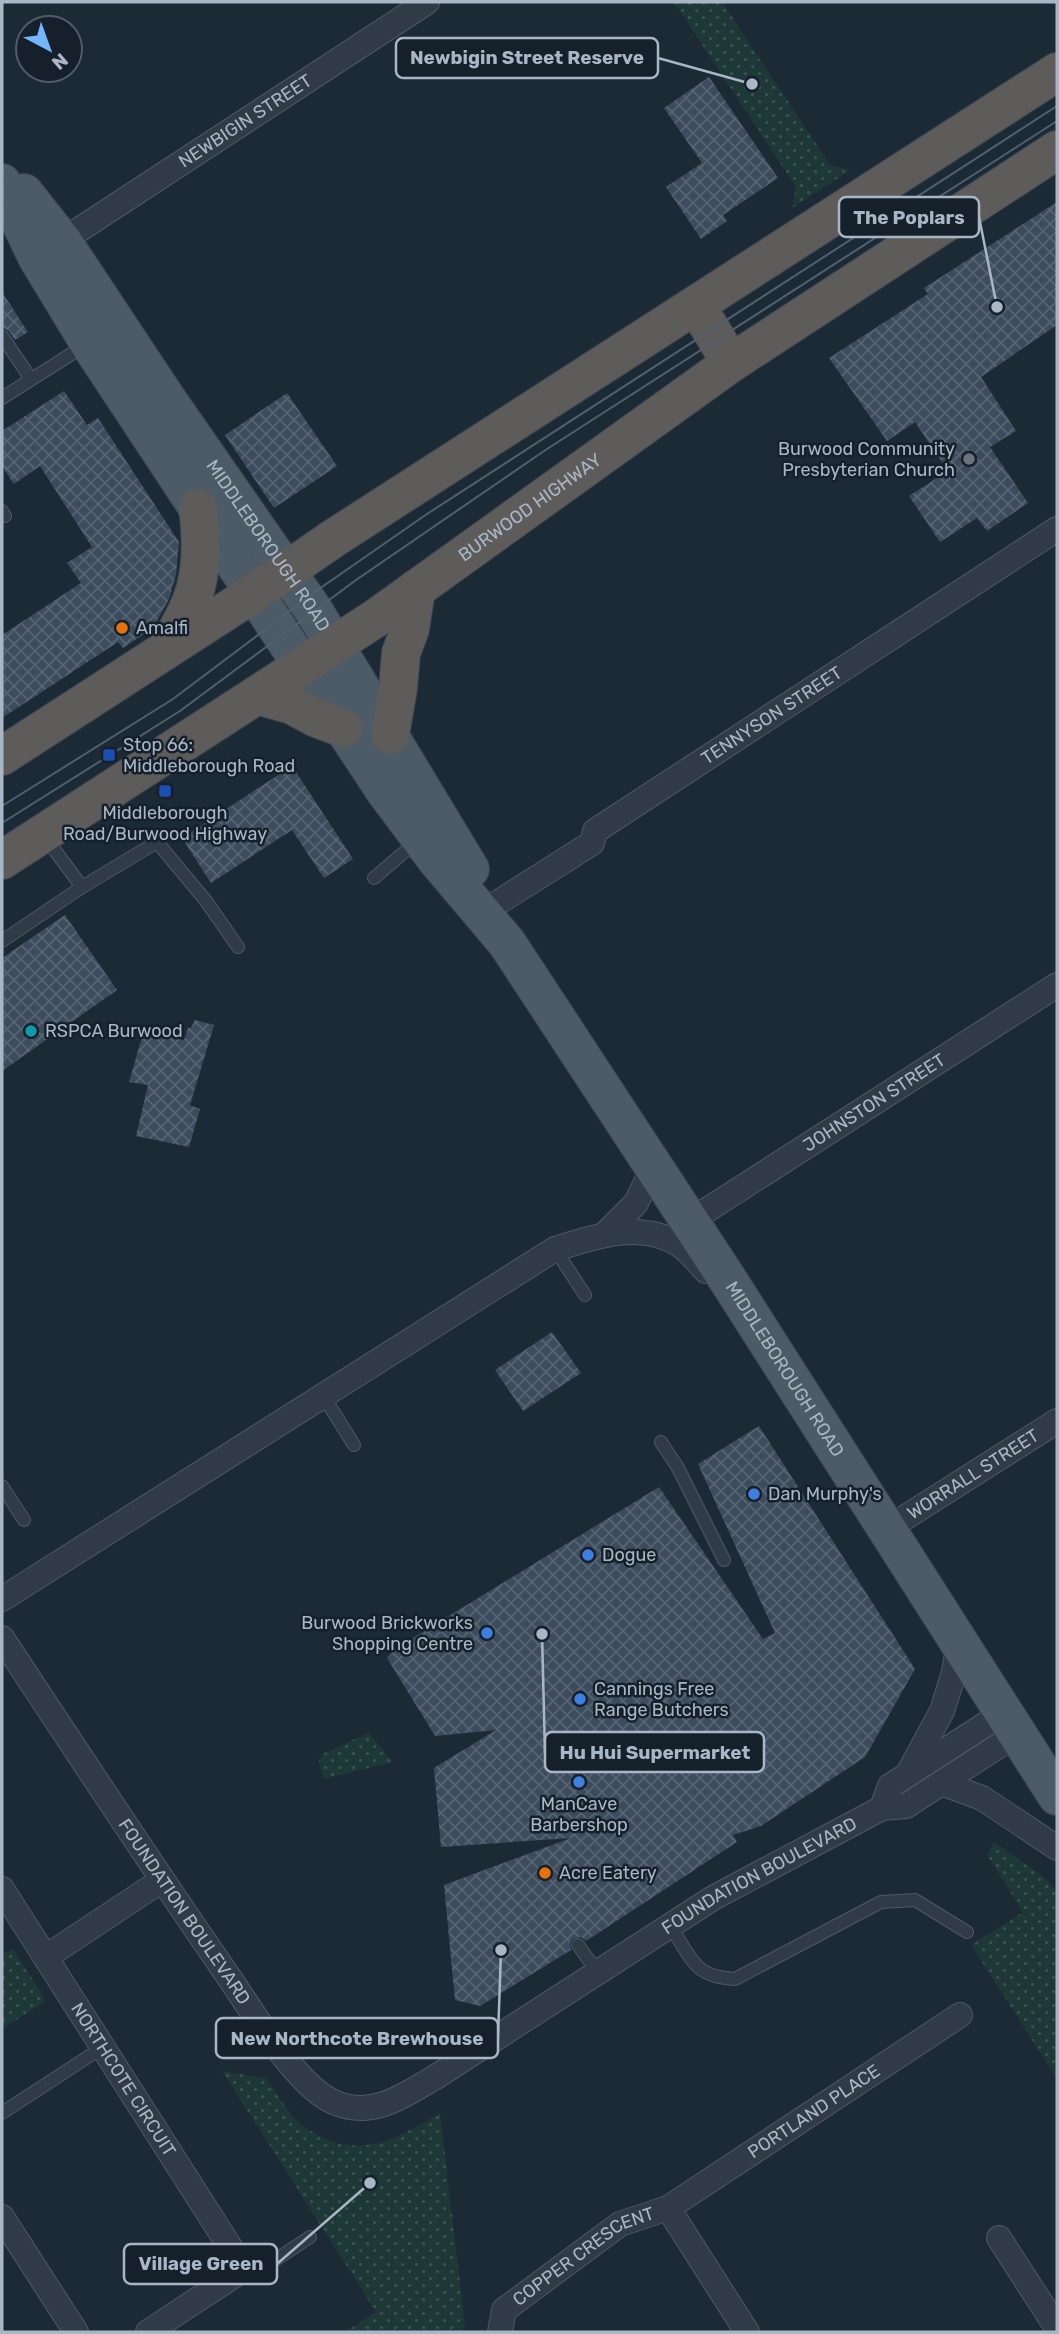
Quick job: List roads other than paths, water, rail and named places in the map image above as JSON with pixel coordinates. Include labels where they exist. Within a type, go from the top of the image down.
[{"type":"highway","points":[[2,756],[254,593],[334,537],[1057,72]]},
{"type":"highway","name":"BURWOOD HIGHWAY","points":[[2,860],[318,655],[416,589],[731,363],[1057,150]]},
{"type":"highway","points":[[695,305],[731,363]]},
{"type":"highway","points":[[167,649],[191,603],[196,585],[202,539],[198,508]]},
{"type":"highway","points":[[390,735],[401,653],[410,629],[416,589]]},
{"type":"highway","points":[[257,695],[292,705],[343,728]]},
{"type":"main road","name":"MIDDLEBOROUGH ROAD","points":[[2,164],[62,241],[103,334],[198,508],[254,593],[318,655],[390,735],[459,849],[491,907],[507,943]]},
{"type":"main road","name":"MIDDLEBOROUGH ROAD","points":[[2,183],[37,257],[103,334],[314,611],[318,655],[343,728],[385,791],[507,943],[728,1280],[1057,1796]]},
{"type":"street","name":"NEWBIGIN STREET","points":[[62,241],[428,2]]},
{"type":"street","name":"TENNYSON STREET","points":[[491,907],[592,843],[595,831],[1057,529]]},
{"type":"street","name":"JOHNSTON STREET","points":[[690,1222],[1057,985]]},
{"type":"street","points":[[606,1233],[636,1203],[654,1166]]},
{"type":"street","points":[[2,1599],[555,1249],[606,1233],[654,1233],[680,1244],[706,1270],[728,1280]]},
{"type":"street","name":"WORRALL STREET","points":[[887,1528],[1057,1421]]},
{"type":"street","name":"FOUNDATION BOULEVARD","points":[[2,1638],[162,1880],[280,2051],[312,2088],[335,2103],[367,2109],[393,2101],[434,2078],[713,1898],[881,1808],[906,1807],[944,1784],[1010,1724]]},
{"type":"street","name":"FOUNDATION BOULEVARD","points":[[909,1772],[942,1711],[959,1644]]},
{"type":"street","name":"FOUNDATION BOULEVARD","points":[[881,1808],[890,1786],[909,1772],[1010,1724]]},
{"type":"street","points":[[944,1784],[982,1798],[1057,1848]]},
{"type":"street","points":[[47,1957],[162,1880]]},
{"type":"street","name":"NORTHCOTE CIRCUIT","points":[[2,1889],[244,2269]]},
{"type":"street","name":"PORTLAND PLACE","points":[[668,2208],[960,2015]]},
{"type":"street","name":"COPPER CRESCENT","points":[[500,2332],[504,2310],[620,2224],[668,2208],[747,2332]]},
{"type":"street","points":[[2,2217],[76,2332]]},
{"type":"street","points":[[999,2238],[1057,2328]]},
{"type":"street","points":[[148,2332],[244,2269]]},
{"type":"lane","points":[[2,398],[103,334]]},
{"type":"lane","points":[[2,337],[6,353],[31,379]]},
{"type":"lane","points":[[43,834],[82,887]]},
{"type":"lane","points":[[374,878],[421,838]]},
{"type":"lane","points":[[2,941],[82,887],[157,842],[206,901],[238,947]]},
{"type":"lane","points":[[555,1249],[585,1294]]},
{"type":"lane","points":[[324,1397],[354,1445]]},
{"type":"lane","points":[[661,1442],[678,1468],[724,1560]]},
{"type":"lane","points":[[2,1486],[24,1520]]},
{"type":"lane","points":[[670,1926],[695,1966],[714,1978],[735,1979],[881,1902],[915,1900],[967,1932]]},
{"type":"lane","points":[[578,1945],[598,1973]]},
{"type":"lane","points":[[2,2113],[103,2047]]},
{"type":"lane","points":[[244,2269],[269,2264],[310,2237]]},
{"type":"tram line","points":[[2,806],[173,699],[319,589],[427,514],[1057,106]]},
{"type":"tram line","points":[[2,823],[180,711],[356,580],[547,449],[1057,121]]},
{"type":"place","name":"Newbigin Street Reserve","points":[[752,84]]},
{"type":"place","name":"The Poplars","points":[[997,307]]},
{"type":"place","name":"Burwood Community Presbyterian Church","points":[[969,459]]},
{"type":"place","name":"Amalfi","points":[[122,628]]},
{"type":"place","name":"Stop 66: Middleborough Road","points":[[109,755]]},
{"type":"place","name":"Middleborough Road/Burwood Highway","points":[[165,791]]},
{"type":"place","name":"RSPCA Burwood","points":[[31,1031]]},
{"type":"place","name":"Dan Murphy's","points":[[754,1494]]},
{"type":"place","name":"Dogue","points":[[588,1555]]},
{"type":"place","name":"Burwood Brickworks Shopping Centre","points":[[487,1633]]},
{"type":"place","name":"Hu Hui Supermarket","points":[[542,1634]]},
{"type":"place","name":"Cannings Free Range Butchers","points":[[580,1699]]},
{"type":"place","name":"ManCave Barbershop","points":[[579,1782]]},
{"type":"place","name":"Acre Eatery","points":[[545,1873]]},
{"type":"place","name":"New Northcote Brewhouse","points":[[501,1950]]},
{"type":"place","name":"Village Green","points":[[370,2183]]}]
